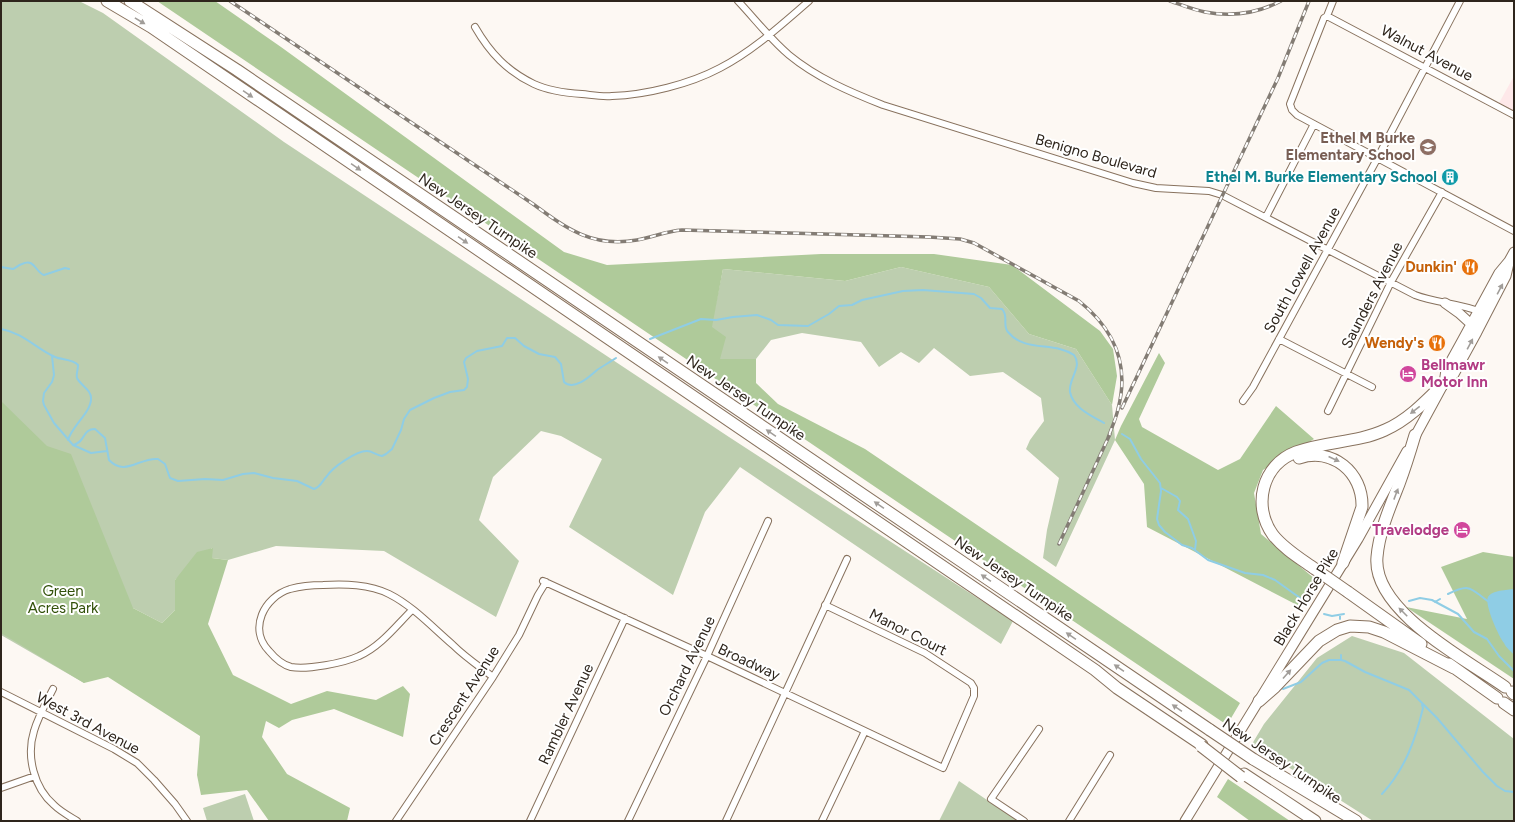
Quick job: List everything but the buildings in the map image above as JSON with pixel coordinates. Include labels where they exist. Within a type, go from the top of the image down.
[{"type":"highway","name":"New Jersey Turnpike","points":[[107,1],[151,28],[1013,614],[1243,775],[1315,821]]},
{"type":"highway","name":"New Jersey Turnpike","points":[[130,1],[237,70],[1344,821]]},
{"type":"highway","points":[[1444,383],[1414,412],[1384,430],[1361,438],[1315,446],[1297,452],[1283,459],[1272,469],[1264,485],[1262,509],[1265,521],[1273,535],[1280,543],[1317,567],[1454,668],[1514,710]]},
{"type":"highway","points":[[1416,435],[1383,530],[1377,555],[1378,576],[1392,600],[1422,631],[1510,691]]},
{"type":"highway","points":[[1317,567],[1280,534],[1272,522],[1268,502],[1271,483],[1281,468],[1297,458],[1312,455],[1326,456],[1346,466],[1355,477],[1361,491],[1362,500],[1360,515],[1343,564]]},
{"type":"highway","points":[[1349,590],[1438,650],[1467,662]]},
{"type":"highway","points":[[1259,701],[1275,687],[1319,641],[1337,630],[1350,626],[1369,627],[1384,632],[1454,668]]},
{"type":"highway","points":[[1253,759],[1356,821]]},
{"type":"highway","points":[[1243,775],[1305,821]]},
{"type":"main road","name":"Black Horse Pike","points":[[1444,383],[1454,374],[1499,273],[1509,262],[1514,252]]},
{"type":"main road","points":[[1445,303],[1471,324]]},
{"type":"main road","name":"Black Horse Pike","points":[[1185,821],[1369,520],[1444,383],[1446,370],[1471,324],[1482,313]]},
{"type":"street","name":"Benigno Boulevard","points":[[738,1],[789,55],[813,72],[847,90],[883,105],[1133,183],[1156,188],[1222,194],[1423,298],[1459,305],[1482,313]]},
{"type":"street","points":[[475,27],[485,45],[500,62],[519,76],[535,85],[550,90],[568,93],[611,96],[634,94],[668,87],[700,77],[720,68],[749,51],[809,1]]},
{"type":"street","points":[[1333,1],[1328,16],[1324,18],[1290,104],[1292,110],[1297,115],[1377,159],[1514,231]]},
{"type":"street","name":"South Lowell Avenue","points":[[1243,401],[1253,387],[1329,249],[1460,1]]},
{"type":"street","name":"Walnut Avenue","points":[[1328,16],[1514,115]]},
{"type":"street","points":[[1266,217],[1314,124]]},
{"type":"street","name":"Saunders Avenue","points":[[1328,412],[1391,282],[1442,192]]},
{"type":"street","points":[[1279,339],[1372,387]]},
{"type":"street","name":"Orchard Avenue","points":[[628,821],[707,656],[768,521]]},
{"type":"street","points":[[726,821],[786,694],[847,559]]},
{"type":"street","name":"Broadway","points":[[544,581],[707,656],[943,768]]},
{"type":"street","name":"Crescent Avenue","points":[[396,821],[493,677],[519,635],[544,581]]},
{"type":"street","points":[[412,610],[379,643],[360,656],[321,666],[294,667],[282,662],[272,655],[265,647],[261,639],[259,629],[260,618],[265,608],[274,598],[290,589],[308,585],[347,584],[372,588],[389,594],[412,610],[454,647],[493,677]]},
{"type":"street","name":"Manor Court","points":[[826,606],[925,653],[971,684],[974,689],[974,696],[943,768]]},
{"type":"street","name":"Rambler Avenue","points":[[530,821],[624,618]]},
{"type":"street","points":[[53,689],[33,732],[31,755],[37,783],[50,802],[77,821]]},
{"type":"street","name":"West 3rd Avenue","points":[[1,692],[114,749],[137,763],[175,804],[187,821]]},
{"type":"street","points":[[1024,821],[991,800],[1039,729]]},
{"type":"street","points":[[822,821],[865,731]]},
{"type":"street","points":[[1069,821],[1110,755]]},
{"type":"street","points":[[1,788],[35,776]]},
{"type":"shaded area","points":[[1514,76],[1514,111],[1499,103]]},
{"type":"green space","name":"Green Acres Park","points":[[1,1],[79,1],[103,13],[284,142],[729,437],[1013,621],[1001,644],[740,467],[705,512],[673,595],[569,527],[602,459],[561,436],[541,431],[493,477],[479,520],[519,561],[496,617],[384,551],[276,546],[228,560],[212,558],[212,548],[175,580],[175,610],[162,623],[133,608],[84,683],[1,635]]},
{"type":"green space","points":[[157,1],[215,1],[564,252],[607,265],[821,254],[934,254],[1012,265],[1100,331],[1113,349],[1117,376],[1112,405],[1076,349],[1029,334],[989,287],[901,267],[845,281],[723,269],[712,327],[726,337],[720,359],[756,359],[756,383],[778,404],[865,449],[1240,703],[1227,725]]},
{"type":"green space","points":[[901,267],[989,287],[1029,334],[1076,349],[1112,405],[1115,440],[1056,567],[1043,558],[1047,530],[1059,478],[1026,449],[1030,440],[1044,421],[1041,398],[1003,372],[970,376],[934,348],[919,363],[901,352],[879,367],[861,342],[802,333],[771,340],[756,359],[720,359],[711,327],[723,269],[845,281]]},
{"type":"green space","points":[[1159,353],[1165,363],[1139,419],[1142,427],[1218,470],[1240,459],[1276,406],[1314,439],[1263,470],[1254,493],[1261,534],[1315,579],[1299,606],[1147,527],[1144,484],[1115,440]]},
{"type":"green space","name":"Green Acres Park","points":[[1,401],[47,446],[71,454],[133,608],[162,623],[175,610],[175,580],[197,552],[213,548],[212,558],[228,560],[208,624],[233,675],[291,704],[327,691],[376,700],[403,686],[410,694],[403,737],[334,709],[292,720],[279,728],[266,721],[262,737],[287,774],[350,808],[347,821],[269,821],[247,790],[201,795],[197,775],[200,736],[108,677],[84,683],[1,633]]},
{"type":"green space","points":[[1483,552],[1514,557],[1514,679],[1406,607],[1467,619],[1441,567]]},
{"type":"green space","points":[[1352,636],[1404,653],[1514,739],[1514,821],[1373,821],[1252,744],[1264,724],[1317,658]]},
{"type":"green space","points":[[1228,779],[1290,821],[1250,821],[1217,797]]},
{"type":"green space","points":[[959,781],[1018,821],[939,821]]},
{"type":"green space","points":[[245,794],[254,821],[207,821],[203,808]]},
{"type":"water","points":[[1514,589],[1514,655],[1506,646],[1499,634],[1490,613],[1487,601],[1488,597],[1493,593]]},
{"type":"waterway","points":[[1,267],[13,269],[21,264],[30,263],[44,275],[65,268],[69,269]]},
{"type":"waterway","points":[[650,339],[701,319],[716,320],[757,315],[771,320],[778,325],[808,326],[829,314],[839,306],[852,305],[862,300],[903,291],[923,290],[974,294],[981,298],[990,308],[1002,309],[1005,315],[1006,329],[1015,338],[1031,345],[1058,348],[1074,355],[1077,364],[1070,387],[1072,398],[1084,411],[1104,423]]},
{"type":"waterway","points":[[1,329],[23,337],[55,357],[76,363],[78,365],[77,378],[88,390],[91,399],[88,409],[73,430],[68,440]]},
{"type":"waterway","points":[[73,445],[80,441],[88,431],[95,429],[105,438],[109,460],[115,465],[121,467],[127,467],[151,459],[158,459],[165,464],[170,478],[178,481],[205,479],[223,480],[243,474],[254,473],[273,478],[297,481],[314,489],[320,485],[334,468],[357,454],[367,451],[382,456],[386,454],[392,449],[401,430],[404,419],[410,410],[450,392],[464,390],[467,387],[468,379],[464,362],[466,358],[477,351],[502,346],[507,338],[515,338],[524,346],[539,354],[555,357],[561,364],[564,382],[572,385],[581,382],[616,358]]},
{"type":"waterway","points":[[52,356],[54,375],[52,382],[44,393],[43,401],[54,423],[73,445],[91,453],[107,451]]},
{"type":"waterway","points":[[1122,434],[1130,439],[1141,459],[1160,483],[1161,491],[1157,519],[1159,525],[1165,532],[1182,545],[1192,548],[1208,560],[1245,573],[1263,575],[1275,580],[1307,603]]},
{"type":"waterway","points":[[1161,488],[1177,497],[1180,501],[1178,510],[1188,519],[1196,541],[1195,550]]},
{"type":"waterway","points":[[1448,594],[1462,588],[1467,588],[1471,589],[1489,602]]},
{"type":"waterway","points":[[1409,601],[1420,598],[1432,600],[1458,614],[1474,632],[1487,639],[1499,656],[1514,671]]},
{"type":"waterway","points":[[1435,602],[1440,599]]},
{"type":"waterway","points":[[1324,614],[1332,616],[1344,614]]},
{"type":"waterway","points":[[1341,655],[1341,660]]},
{"type":"waterway","points":[[1283,689],[1301,682],[1322,663],[1329,660],[1345,661],[1365,672],[1409,690],[1437,718],[1483,772],[1497,786],[1505,791],[1514,792]]},
{"type":"waterway","points":[[1382,794],[1397,775],[1413,743],[1423,708],[1422,705]]},
{"type":"railway","points":[[230,1],[557,221],[594,239],[621,242],[682,230],[929,237],[960,239],[974,243],[1079,301],[1102,323],[1116,349],[1122,377],[1118,409],[1108,438]]},
{"type":"railway","points":[[1170,1],[1192,9],[1225,14],[1254,11],[1281,1]]},
{"type":"railway","points":[[1122,408],[1278,78],[1309,1]]},
{"type":"railway","points":[[1059,544],[1110,434]]},
{"type":"place","name":"Ethel M Burke Elementary School","points":[[1428,147]]},
{"type":"place","name":"Ethel M. Burke Elementary School","points":[[1450,177]]},
{"type":"place","name":"Dunkin'","points":[[1470,267]]},
{"type":"place","name":"Wendy's","points":[[1437,343]]},
{"type":"place","name":"Bellmawr Motor Inn","points":[[1408,374]]},
{"type":"place","name":"Travelodge","points":[[1462,530]]}]
